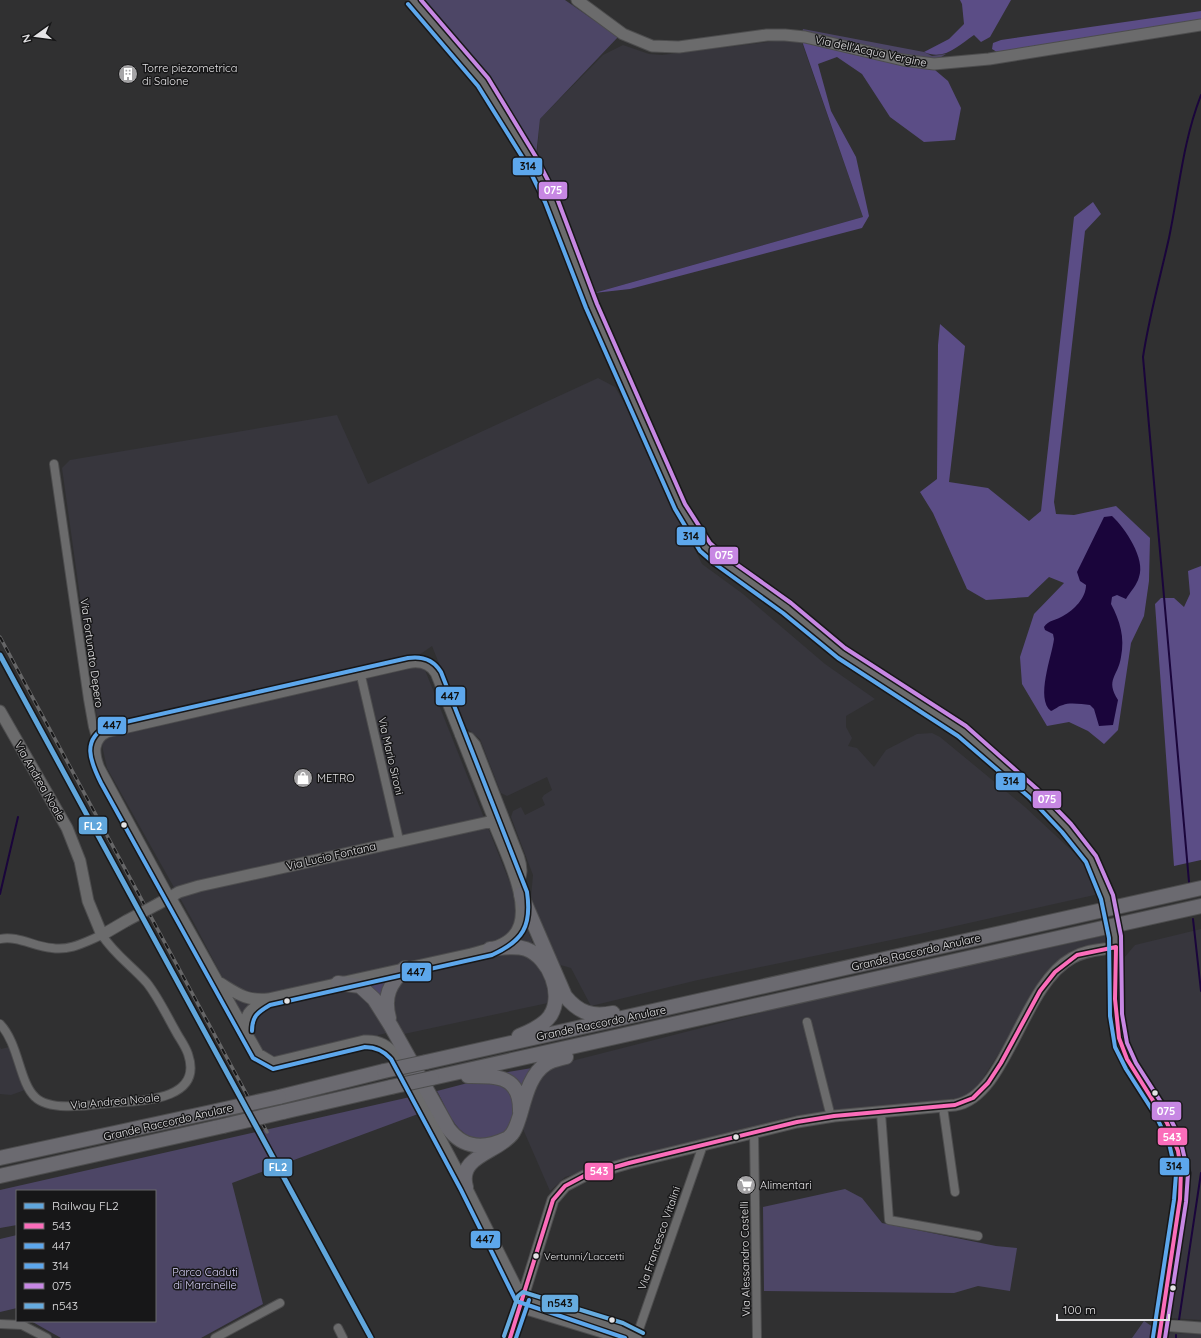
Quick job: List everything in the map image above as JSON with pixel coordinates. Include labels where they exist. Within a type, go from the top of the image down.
[{"type":"highway","name":"Grande Raccordo Anulare","points":[[0,1158],[279,1097],[384,1071],[1201,888]]},
{"type":"highway","points":[[519,890],[560,987],[572,1004],[578,1009],[592,1015],[683,1005]]},
{"type":"highway","name":"Grande Raccordo Anulare","points":[[0,1176],[1201,906]]},
{"type":"highway","points":[[478,1050],[506,1042],[544,1023],[551,1014],[555,1002],[555,991],[552,979],[547,966],[539,957],[528,950],[518,947],[490,949]]},
{"type":"highway","points":[[391,1026],[386,1008],[387,994],[391,984],[405,968]]},
{"type":"highway","points":[[338,983],[356,985],[364,989],[374,999],[391,1026],[439,1113],[456,1137],[464,1142],[480,1146],[490,1145],[506,1139]]},
{"type":"highway","points":[[466,1187],[465,1176],[470,1163],[513,1133],[532,1081],[538,1071],[546,1064],[640,1032]]},
{"type":"highway","points":[[437,1077],[491,1076],[502,1078],[511,1084],[516,1091],[519,1100],[520,1115]]},
{"type":"street","points":[[413,0],[483,82],[531,160],[551,200],[591,306],[680,506],[705,547],[718,559],[787,608],[841,653],[928,707],[962,731],[995,758],[1067,828],[1091,859],[1107,897]]},
{"type":"street","name":"Via dell'Acqua Vergine","points":[[577,0],[623,34],[652,46],[679,47],[767,35],[785,35],[805,37],[903,60],[934,64],[977,61],[1201,25]]},
{"type":"street","name":"Via Fortunato Depero","points":[[54,464],[88,698],[93,727],[98,741],[97,755],[103,774],[170,897]]},
{"type":"street","points":[[98,741],[102,735],[116,730],[415,663],[429,666],[435,674],[519,890],[523,917],[519,929],[511,938],[490,949],[268,999],[253,1000],[243,997],[220,983]]},
{"type":"street","name":"Via Mario Sironi","points":[[361,676],[399,840]]},
{"type":"street","name":"Via Andrea Noale","points":[[0,711],[67,828],[80,861],[88,901],[102,935],[114,951],[148,984],[185,1048],[190,1068],[186,1080],[178,1090],[166,1096],[149,1100],[72,1106],[41,1102],[30,1092],[9,1037],[0,1024]]},
{"type":"street","points":[[459,735],[470,737],[476,744],[518,850],[524,869],[519,890]]},
{"type":"street","name":"Via Lucio Fontana","points":[[102,935],[170,897],[198,886],[399,840],[493,821]]},
{"type":"street","points":[[170,897],[220,983],[258,1054],[273,1063],[364,1041],[378,1042],[386,1046],[396,1056],[466,1187],[513,1283],[521,1303]]},
{"type":"street","points":[[0,939],[10,938],[48,948],[64,948],[79,946],[102,935]]},
{"type":"street","points":[[510,1338],[551,1204],[562,1188],[572,1181],[584,1176],[797,1122],[831,1117],[943,1107],[966,1102],[987,1083],[1001,1061],[1039,991],[1057,969],[1070,958],[1116,942],[1116,1004],[1120,1045],[1131,1066],[1164,1118],[1175,1141],[1182,1181],[1159,1338]]},
{"type":"street","points":[[246,1031],[245,1020],[248,1013],[268,999]]},
{"type":"street","points":[[807,1022],[831,1117]]},
{"type":"street","points":[[943,1107],[955,1192]]},
{"type":"street","points":[[881,1113],[889,1220],[978,1236]]},
{"type":"street","name":"Via Alessandro Castelli","points":[[754,1132],[758,1338]]},
{"type":"street","name":"Via Francesco Vitalini","points":[[637,1338],[703,1145]]},
{"type":"street","points":[[215,1338],[280,1303]]},
{"type":"street","points":[[521,1303],[637,1338]]},
{"type":"street","points":[[0,1324],[22,1325],[47,1338]]},
{"type":"street","points":[[1161,1325],[1201,1328]]},
{"type":"street","points":[[338,1328],[344,1338]]},
{"type":"shaded area","points":[[960,0],[1011,0],[990,37],[981,42],[974,35],[956,48],[938,55],[924,52],[949,39],[964,24],[962,4]]},
{"type":"shaded area","points":[[1201,11],[1201,21],[997,52],[992,49],[993,43],[1001,40]]},
{"type":"shaded area","points":[[776,41],[794,41],[802,43],[863,217],[594,293],[567,218],[537,155],[540,119],[603,55],[623,45],[649,54],[662,55]]},
{"type":"shaded area","points":[[802,41],[902,65],[935,70],[948,81],[961,108],[955,140],[924,142],[890,117],[862,74],[837,57],[818,64],[831,111],[856,157],[869,216],[862,228],[630,289],[594,293],[863,217]]},
{"type":"shaded area","points":[[1093,202],[1101,214],[1085,231],[1054,502],[1056,514],[1074,515],[1116,506],[1150,538],[1149,581],[1144,616],[1131,643],[1118,730],[1104,744],[1088,731],[1069,722],[1047,726],[1022,684],[1020,657],[1034,614],[1064,583],[1049,577],[1028,597],[986,600],[967,589],[933,513],[920,492],[937,479],[938,345],[940,324],[965,346],[949,482],[988,488],[1029,521],[1041,511],[1074,217]]},
{"type":"shaded area","points":[[598,378],[615,387],[633,418],[646,452],[702,564],[743,594],[825,664],[875,699],[846,716],[846,727],[852,738],[848,746],[857,748],[874,767],[886,750],[917,734],[932,733],[940,737],[1025,807],[1084,862],[1099,894],[920,934],[698,980],[591,1006],[571,968],[557,964],[531,897],[533,875],[511,817],[513,811],[521,807],[525,815],[545,805],[542,798],[552,790],[547,777],[507,796],[501,793],[480,739],[464,726],[432,646],[419,655],[518,903],[549,989],[548,1003],[404,1034],[387,1033],[281,1057],[272,1057],[263,1052],[249,1028],[194,923],[107,768],[99,732],[62,468],[70,460],[337,415],[368,484]]},
{"type":"shaded area","points":[[1112,516],[1123,528],[1133,544],[1140,562],[1140,570],[1137,583],[1126,599],[1117,595],[1112,597],[1111,604],[1117,617],[1122,636],[1122,650],[1119,664],[1112,682],[1114,693],[1118,700],[1113,725],[1099,726],[1094,709],[1090,705],[1066,704],[1051,711],[1046,705],[1044,687],[1054,639],[1053,634],[1045,630],[1044,627],[1048,623],[1067,613],[1082,599],[1086,585],[1080,581],[1077,572],[1104,517]]},
{"type":"shaded area","points":[[1201,566],[1201,860],[1174,866],[1155,604],[1161,598],[1174,598],[1184,607],[1190,594],[1188,571]]},
{"type":"shaded area","points":[[1201,929],[1201,1320],[1171,1318],[1168,1313],[1188,1204],[1188,1157],[1163,1100],[1133,1056],[1125,1037],[1123,1021],[1123,974],[1124,958],[1135,945]]},
{"type":"shaded area","points":[[1107,935],[1108,942],[1083,946],[1062,957],[1043,975],[1015,1028],[981,1081],[967,1097],[789,1117],[637,1155],[565,1177],[550,1191],[523,1129],[537,1079],[552,1066],[811,1000]]},
{"type":"shaded area","points":[[0,1047],[1,1049],[9,1047],[25,1090],[11,1095],[0,1094]]},
{"type":"shaded area","points":[[1170,1333],[1201,1334],[1201,1338],[1166,1338]]},
{"type":"green space","points":[[420,0],[565,0],[618,37],[540,119],[536,156],[519,128],[484,78]]},
{"type":"green space","points":[[803,29],[924,52],[932,56],[946,54],[938,59],[909,58],[802,33]]},
{"type":"green space","points":[[392,977],[382,1003],[366,983]]},
{"type":"green space","points":[[532,1068],[524,1080],[522,1091],[502,1073]]},
{"type":"green space","points":[[483,1079],[504,1085],[510,1091],[515,1105],[516,1115],[511,1126],[500,1136],[477,1139],[470,1137],[459,1129],[437,1091]]},
{"type":"green space","name":"Parco Caduti di Marcinelle","points":[[410,1097],[418,1114],[232,1183],[263,1304],[201,1338],[61,1338],[33,1322],[156,1322],[156,1190],[16,1190],[16,1225],[0,1228],[0,1190]]},
{"type":"green space","points":[[845,1189],[862,1198],[882,1223],[996,1246],[1017,1248],[1010,1291],[978,1286],[954,1293],[764,1291],[763,1207]]},
{"type":"green space","points":[[16,1235],[16,1308],[0,1312],[0,1239]]},
{"type":"green space","points":[[1144,1321],[1156,1329],[1155,1338],[1132,1338]]},
{"type":"waterway","points":[[1189,882],[1143,357],[1151,312],[1169,238],[1186,148],[1201,95]]},
{"type":"waterway","points":[[0,894],[18,817]]},
{"type":"waterway","points":[[1193,919],[1201,991]]},
{"type":"waterway","points":[[1179,1320],[1201,1173]]},
{"type":"railway","points":[[0,637],[267,1132]]},
{"type":"rail line","name":"FL2","points":[[0,655],[371,1338]]},
{"type":"transit line","name":"075","points":[[421,0],[488,78],[536,157],[557,198],[597,304],[685,504],[710,543],[722,554],[791,603],[845,648],[966,726],[1037,789],[1071,824],[1096,856],[1113,895],[1121,936],[1122,1014],[1127,1043],[1136,1063],[1166,1110],[1180,1138],[1188,1173],[1186,1202],[1165,1338]]},
{"type":"transit line","name":"314","points":[[408,4],[478,86],[526,163],[545,202],[586,308],[675,509],[700,551],[715,564],[783,613],[838,658],[958,736],[1029,797],[1062,832],[1086,862],[1101,899],[1109,938],[1110,1016],[1115,1047],[1126,1069],[1156,1116],[1169,1143],[1176,1174],[1174,1200],[1153,1337]]},
{"type":"transit line","name":"447","points":[[252,1031],[252,1026],[256,1015],[270,1005],[492,955],[511,944],[523,931],[528,914],[527,892],[441,672],[431,661],[427,659],[408,658],[108,726],[99,731],[94,737],[90,751],[91,759],[101,783],[253,1058],[273,1069],[365,1047],[380,1050],[386,1054],[391,1059],[461,1190],[516,1301],[625,1338]]},
{"type":"transit line","name":"543","points":[[1116,947],[1115,999],[1119,1038],[1127,1059],[1167,1123],[1178,1151],[1181,1170],[1180,1199],[1159,1338]]},
{"type":"transit line","name":"543","points":[[510,1338],[553,1200],[565,1186],[584,1176],[629,1163],[797,1122],[834,1116],[955,1105],[973,1098],[988,1083],[1001,1063],[1040,991],[1055,972],[1077,955],[1116,947]]},
{"type":"transit line","name":"n543","points":[[504,1336],[518,1296],[523,1292],[623,1323],[643,1333]]},
{"type":"transit line","name":"447","points":[[516,1338],[529,1300]]},
{"type":"place","name":"Torre piezometrica di Salone","points":[[128,74]]},
{"type":"place","name":"METRO","points":[[303,778]]},
{"type":"place","name":"Alimentari","points":[[746,1185]]},
{"type":"place","name":"Vertunni/Laccetti","points":[[536,1256]]}]
